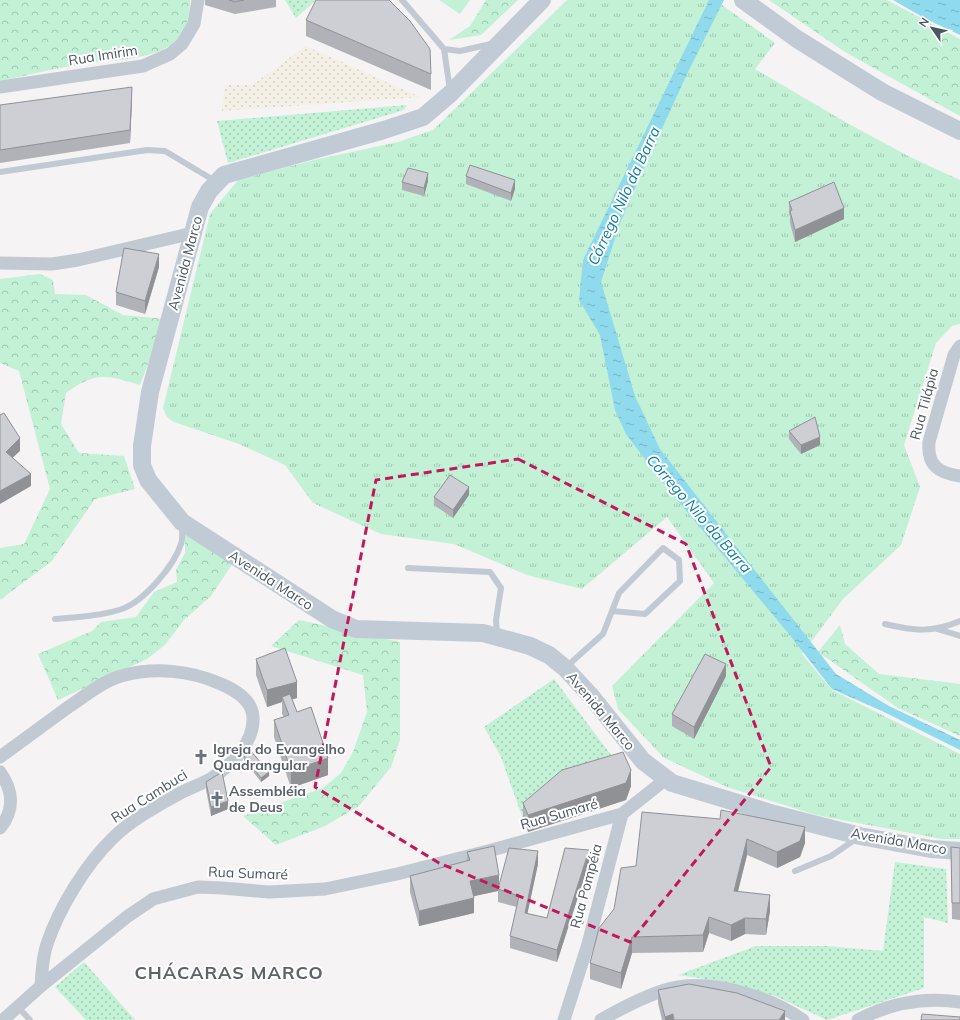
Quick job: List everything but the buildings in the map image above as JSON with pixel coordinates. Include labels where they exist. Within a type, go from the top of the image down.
[{"type":"main road","name":"Avenida Marco","points":[[542,0],[450,94],[423,117],[407,123],[224,175],[216,182],[200,208],[150,392],[142,446],[142,465],[148,480],[182,522],[332,619],[356,629],[483,633],[497,635],[530,646],[549,655],[565,668],[591,696],[643,761],[672,783],[720,799],[860,836],[931,849],[960,851]]},
{"type":"main road","points":[[743,0],[797,39],[882,92],[960,131]]},
{"type":"street","name":"Rua Imirim","points":[[0,87],[143,66],[170,54],[182,44],[194,24],[198,0]]},
{"type":"street","points":[[0,263],[52,264],[78,260],[193,234]]},
{"type":"street","name":"Rua Tilápia","points":[[960,346],[954,355],[929,442],[928,454],[937,468],[943,472],[960,476]]},
{"type":"street","name":"Rua Cambuci","points":[[0,757],[96,688],[120,676],[145,671],[173,672],[201,676],[218,682],[234,689],[246,699],[254,715],[253,728],[249,738],[239,753],[224,769],[211,778],[183,792],[134,821],[113,838],[87,870],[66,903],[47,945],[42,965],[41,986]]},
{"type":"street","points":[[0,772],[8,786],[12,798],[9,813],[0,828]]},
{"type":"street","points":[[622,814],[666,779]]},
{"type":"street","name":"Rua Sumaré","points":[[3,1020],[41,986],[141,906],[153,899],[198,887],[269,892],[325,889],[397,874],[488,851],[622,814]]},
{"type":"street","name":"Rua Pompéia","points":[[564,1020],[588,944],[622,814]]},
{"type":"street","points":[[601,1020],[663,991],[682,987],[707,987],[753,995],[792,1012],[803,1020]]},
{"type":"street","points":[[858,1020],[876,1010],[916,1001],[938,999],[960,1002]]},
{"type":"street","points":[[0,1007],[16,1008]]},
{"type":"lane","points":[[402,0],[444,49],[450,94]]},
{"type":"lane","points":[[444,49],[460,51],[504,40]]},
{"type":"lane","points":[[0,172],[147,150],[165,151],[216,182]]},
{"type":"lane","points":[[55,619],[97,616],[124,608],[148,591],[168,571],[178,554],[182,542],[182,522]]},
{"type":"lane","points":[[565,668],[603,634],[619,593],[663,548],[679,560],[680,581],[645,614],[612,611]]},
{"type":"lane","points":[[408,568],[490,572],[500,588],[496,620],[497,635]]},
{"type":"lane","points":[[885,624],[913,630],[936,629],[960,621]]},
{"type":"lane","points":[[936,629],[960,636]]},
{"type":"lane","points":[[795,871],[831,856],[860,836]]},
{"type":"lane","points":[[16,1008],[30,1020]]},
{"type":"highlighted area","points":[[518,459],[686,544],[771,767],[630,942],[439,863],[315,787],[376,480]]},
{"type":"green space","points":[[0,0],[190,0],[190,10],[188,22],[184,32],[178,40],[157,52],[146,56],[84,64],[0,81]]},
{"type":"green space","points":[[285,0],[316,0],[296,18]]},
{"type":"green space","points":[[439,0],[470,0],[460,14]]},
{"type":"green space","points":[[486,0],[518,0],[481,35],[449,40],[470,26]]},
{"type":"green space","points":[[567,0],[715,0],[775,43],[755,69],[847,123],[912,158],[960,180],[960,324],[952,326],[936,343],[904,445],[920,487],[901,545],[843,599],[802,654],[832,690],[960,754],[960,839],[942,839],[816,815],[727,787],[664,758],[618,709],[612,686],[714,583],[667,517],[582,589],[527,575],[454,544],[381,534],[313,503],[285,465],[239,444],[174,422],[167,417],[163,408],[210,214],[238,180],[314,160],[398,142],[433,130]]},
{"type":"green space","points":[[769,0],[887,0],[960,39],[960,116],[845,52]]},
{"type":"green space","points":[[407,105],[404,110],[228,163],[217,121]]},
{"type":"green space","points":[[40,274],[53,280],[55,294],[86,295],[123,315],[165,319],[140,385],[110,377],[102,377],[85,381],[66,393],[61,424],[79,453],[124,456],[135,489],[95,499],[52,561],[0,600],[0,548],[24,544],[50,489],[19,371],[0,363],[0,279]]},
{"type":"green space","points":[[185,532],[233,563],[211,596],[184,620],[165,645],[147,659],[58,700],[38,654],[92,631],[101,622],[136,617],[154,592],[177,582],[176,570],[185,553]]},
{"type":"green space","points":[[299,620],[400,642],[400,740],[391,767],[359,806],[325,826],[276,845],[243,816],[323,788],[341,773],[353,752],[367,712],[363,675],[271,646]]},
{"type":"green space","points":[[840,625],[845,644],[879,674],[960,684],[960,736],[898,708],[818,652]]},
{"type":"green space","points":[[554,679],[617,763],[558,780],[523,819],[501,757],[484,727]]},
{"type":"green space","points":[[895,862],[946,869],[948,923],[924,917],[924,988],[827,1020],[775,996],[726,982],[678,975],[756,946],[826,946],[883,951]]},
{"type":"green space","points":[[84,962],[135,1020],[86,1020],[55,987]]},
{"type":"sand","points":[[306,46],[420,97],[222,111],[225,85],[252,85]]},
{"type":"water","name":"Córrego Nilo da Barra","points":[[709,0],[724,0],[688,72],[643,170],[620,223],[601,282],[635,396],[660,449],[836,674],[889,706],[960,740],[960,750],[882,711],[832,689],[788,633],[664,484],[626,434],[615,410],[600,335],[579,300],[583,260]]},
{"type":"water","points":[[893,0],[960,0],[960,35],[926,19]]},
{"type":"place","name":"Igreja do Evangelho Quadrangular","points":[[201,757]]},
{"type":"place","name":"Assembléia de Deus","points":[[217,799]]},
{"type":"district","name":"CHÁCARAS MARCO","points":[[229,973]]}]
